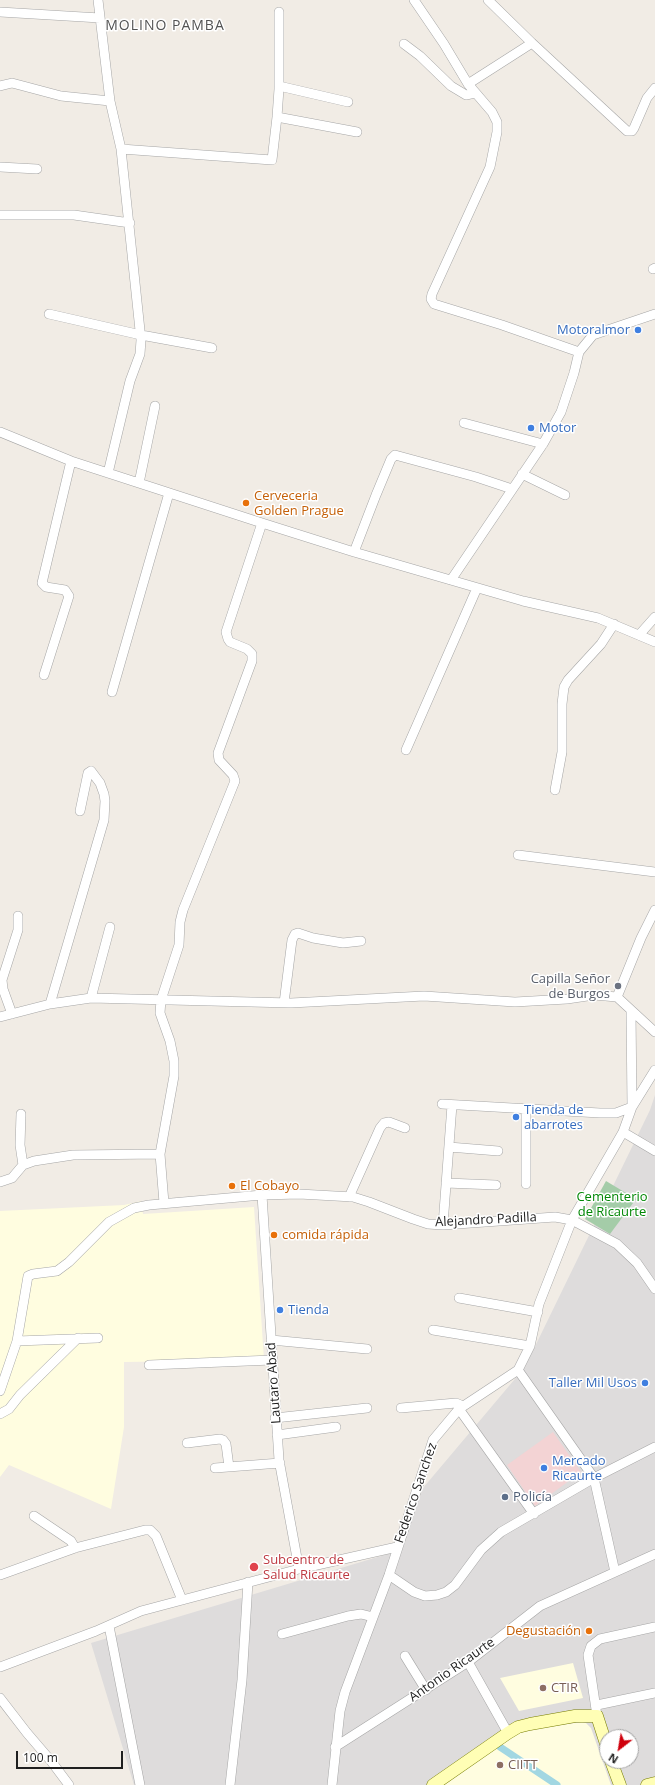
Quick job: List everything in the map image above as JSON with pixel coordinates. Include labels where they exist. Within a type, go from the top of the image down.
[{"type":"main road","points":[[433,1785],[518,1727],[553,1719],[575,1716],[597,1710],[602,1729]]},
{"type":"main road","points":[[614,1769],[620,1785]]},
{"type":"main road","points":[[647,1785],[655,1783]]},
{"type":"street","points":[[98,0],[110,101],[121,149],[141,335],[140,354],[130,381],[108,473]]},
{"type":"street","points":[[488,0],[627,131],[632,131],[634,128],[647,98],[655,88]]},
{"type":"street","points":[[418,1],[468,84],[492,112],[497,122],[497,132],[490,167],[432,294],[431,300],[434,304],[502,325],[579,352]]},
{"type":"street","points":[[0,12],[100,18]]},
{"type":"street","points":[[121,149],[270,161],[273,157],[279,86],[279,12]]},
{"type":"street","points":[[468,84],[532,43]]},
{"type":"street","points":[[404,44],[420,56],[451,86],[466,95],[475,93]]},
{"type":"street","points":[[0,86],[12,83],[61,96],[110,101]]},
{"type":"street","points":[[279,86],[348,102]]},
{"type":"street","points":[[277,117],[356,132]]},
{"type":"street","points":[[0,167],[36,169]]},
{"type":"street","points":[[0,215],[74,215],[130,223]]},
{"type":"street","points":[[49,314],[141,335],[212,348]]},
{"type":"street","points":[[451,580],[543,444],[560,412],[574,373],[579,352],[593,335],[655,314]]},
{"type":"street","points":[[139,483],[155,406]]},
{"type":"street","points":[[464,423],[543,444]]},
{"type":"street","points":[[0,432],[71,461],[262,523],[354,552],[523,601],[598,618],[655,642]]},
{"type":"street","points":[[354,552],[391,459],[395,455],[400,455],[476,477],[512,489]]},
{"type":"street","points":[[44,674],[69,596],[65,590],[46,587],[42,583],[71,461]]},
{"type":"street","points":[[522,474],[565,494]]},
{"type":"street","points":[[112,692],[170,493]]},
{"type":"street","points":[[164,1203],[160,1154],[174,1076],[172,1049],[160,1013],[161,1000],[178,945],[180,922],[183,910],[235,781],[233,775],[219,760],[218,753],[252,661],[252,654],[247,649],[230,642],[226,632],[262,523]]},
{"type":"street","points":[[406,750],[478,588]]},
{"type":"street","points":[[639,635],[655,617]]},
{"type":"street","points":[[555,790],[562,752],[562,704],[564,687],[568,680],[601,644],[614,624]]},
{"type":"street","points":[[50,1004],[104,820],[104,794],[100,783],[91,772],[88,773],[80,811]]},
{"type":"street","points":[[518,855],[655,872]]},
{"type":"street","points":[[617,997],[641,938],[655,910]]},
{"type":"street","points":[[12,1014],[3,989],[2,980],[18,930],[18,916]]},
{"type":"street","points":[[91,998],[110,927]]},
{"type":"street","points":[[284,1003],[292,940],[295,934],[298,933],[313,938],[343,943],[361,941]]},
{"type":"street","points":[[0,1017],[50,1004],[91,998],[284,1003],[424,996],[515,1002],[567,999],[594,994],[617,997],[631,1012],[655,1032]]},
{"type":"street","points":[[631,1012],[632,1107]]},
{"type":"street","points":[[615,1572],[594,1478],[518,1370],[530,1346],[539,1304],[572,1220],[623,1132],[632,1107],[655,1070]]},
{"type":"street","points":[[442,1104],[600,1113],[616,1113],[632,1107]]},
{"type":"street","points":[[443,1225],[452,1105]]},
{"type":"street","points":[[526,1109],[526,1184]]},
{"type":"street","points":[[21,1114],[20,1145],[24,1165]]},
{"type":"street","points":[[349,1197],[380,1128],[384,1123],[389,1122],[405,1128]]},
{"type":"street","points":[[623,1132],[655,1152]]},
{"type":"street","points":[[449,1147],[498,1151]]},
{"type":"street","points":[[0,1182],[12,1178],[24,1165],[34,1161],[73,1154],[160,1154]]},
{"type":"street","points":[[446,1183],[496,1185]]},
{"type":"street","name":"Alejandro Padilla","points":[[17,1341],[28,1276],[57,1271],[70,1262],[109,1222],[134,1208],[164,1203],[262,1195],[299,1194],[349,1197],[369,1202],[428,1224],[443,1225],[540,1217],[555,1217],[572,1220],[617,1244],[638,1263],[655,1289]]},
{"type":"street","name":"Lautaro Abad","points":[[262,1195],[277,1434],[280,1463],[299,1569]]},
{"type":"street","points":[[459,1298],[538,1312]]},
{"type":"street","points":[[433,1330],[530,1346]]},
{"type":"street","points":[[0,1414],[9,1409],[20,1395],[78,1338]]},
{"type":"street","points":[[0,1391],[17,1341],[98,1338]]},
{"type":"street","points":[[271,1340],[367,1349]]},
{"type":"street","points":[[149,1365],[272,1360]]},
{"type":"street","name":"Federico Sanchez","points":[[332,1785],[333,1762],[340,1711],[345,1692],[389,1575],[433,1440],[461,1407],[518,1370]]},
{"type":"street","points":[[401,1408],[456,1403],[461,1407],[534,1514]]},
{"type":"street","points":[[276,1418],[367,1408]]},
{"type":"street","points":[[277,1434],[336,1427]]},
{"type":"street","points":[[187,1443],[220,1439],[223,1440],[226,1444],[229,1467]]},
{"type":"street","points":[[389,1575],[409,1590],[425,1596],[437,1595],[446,1592],[455,1585],[491,1540],[500,1532],[534,1514],[594,1478],[655,1447]]},
{"type":"street","points":[[215,1468],[280,1463]]},
{"type":"street","points":[[34,1516],[71,1541],[75,1548]]},
{"type":"street","points":[[0,1575],[75,1548],[150,1530],[156,1536],[182,1600]]},
{"type":"street","points":[[0,1667],[109,1626],[141,1612],[299,1569],[397,1548]]},
{"type":"street","name":"Antonio Ricaurte","points":[[335,1747],[468,1662],[540,1606],[655,1554]]},
{"type":"street","points":[[230,1785],[242,1680],[248,1582]]},
{"type":"street","points":[[282,1634],[348,1616],[361,1614],[373,1617]]},
{"type":"street","points":[[109,1626],[140,1785]]},
{"type":"street","points":[[655,1627],[600,1639],[591,1646],[588,1655],[597,1710],[655,1693]]},
{"type":"street","points":[[405,1656],[426,1690]]},
{"type":"street","points":[[468,1662],[508,1733]]},
{"type":"street","points":[[0,1698],[26,1733],[51,1760],[69,1785]]},
{"type":"shaded area","points":[[655,1095],[655,1785],[134,1785],[91,1643],[401,1550],[423,1488],[525,1367],[650,1110]]},
{"type":"shaded area","points":[[141,1201],[143,1214],[254,1207],[264,1360],[124,1362],[124,1427],[111,1509],[9,1465],[0,1477],[0,1211],[124,1205]]},
{"type":"shaded area","name":"Mercado Ricaurte","points":[[553,1432],[581,1472],[535,1506],[507,1465]]},
{"type":"shaded area","name":"CTIR","points":[[573,1663],[583,1698],[519,1711],[500,1678]]},
{"type":"shaded area","points":[[582,1722],[586,1723],[591,1728],[599,1751],[599,1769],[605,1769],[611,1785],[443,1785],[515,1735],[525,1730]]},
{"type":"green space","name":"Cementerio de Ricaurte","points":[[606,1181],[636,1199],[610,1234],[585,1219]]},
{"type":"waterway","points":[[500,1747],[557,1785]]},
{"type":"place","name":"Motoralmor","points":[[638,330]]},
{"type":"place","name":"Motor","points":[[531,428]]},
{"type":"place","name":"Cerveceria Golden Prague","points":[[246,503]]},
{"type":"place","name":"Capilla Señor de Burgos","points":[[618,986]]},
{"type":"place","name":"Tienda de abarrotes","points":[[516,1117]]},
{"type":"place","name":"El Cobayo","points":[[232,1186]]},
{"type":"place","name":"comida rápida","points":[[274,1235]]},
{"type":"place","name":"Tienda","points":[[280,1310]]},
{"type":"place","name":"Taller Mil Usos","points":[[645,1383]]},
{"type":"place","name":"Mercado Ricaurte","points":[[544,1468]]},
{"type":"place","name":"Policía","points":[[505,1497]]},
{"type":"place","name":"Subcentro de Salud Ricaurte","points":[[254,1567]]},
{"type":"place","name":"Degustación","points":[[589,1631]]},
{"type":"place","name":"CTIR","points":[[543,1688]]},
{"type":"place","name":"CIITT","points":[[500,1765]]},
{"type":"district","name":"MOLINO PAMBA","points":[[165,26]]}]
